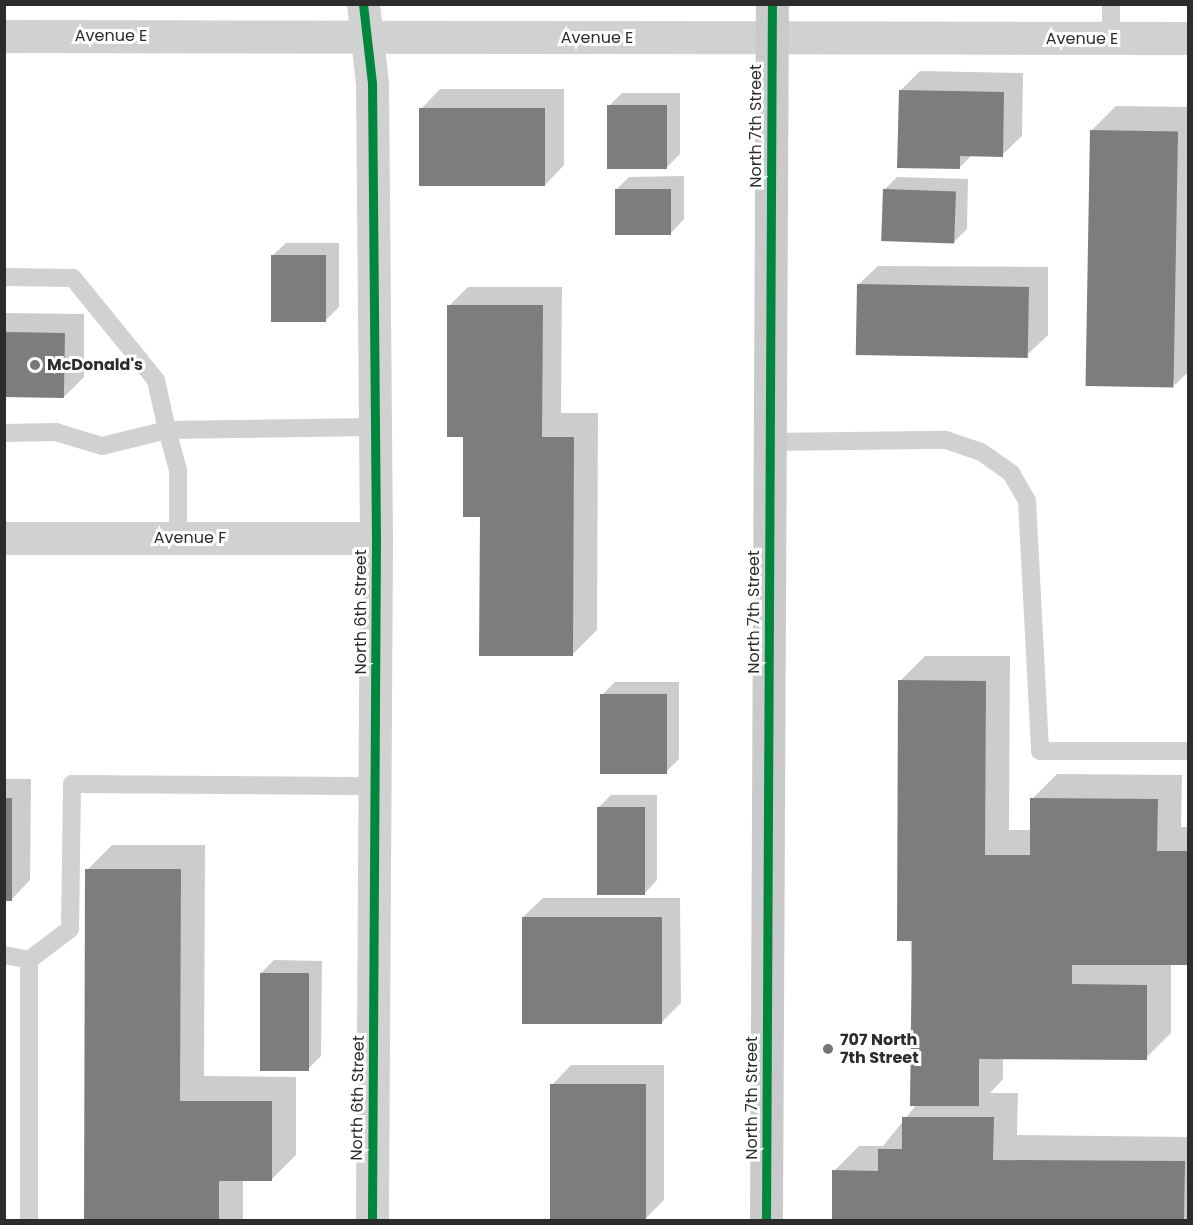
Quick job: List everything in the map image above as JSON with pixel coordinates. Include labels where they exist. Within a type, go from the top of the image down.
[{"type":"street","name":"North 7th Street","points":[[766,1221],[772,4]]},
{"type":"street","name":"Avenue E","points":[[4,36],[363,20],[771,40],[1188,38]]},
{"type":"street","name":"North 6th Street","points":[[363,20],[372,83],[376,538],[377,786],[372,1221]]},
{"type":"street","name":"Avenue F","points":[[4,538],[376,538]]},
{"type":"lane","points":[[1111,4],[1111,38]]},
{"type":"lane","points":[[4,278],[72,278],[156,380],[178,470],[178,538]]},
{"type":"lane","points":[[4,433],[56,432],[102,446],[167,430],[375,427]]},
{"type":"lane","points":[[770,442],[946,440],[981,452],[1011,473],[1028,501],[1040,751],[1188,751]]},
{"type":"lane","points":[[4,955],[29,960],[70,929],[72,784],[377,786]]},
{"type":"lane","points":[[29,960],[29,1221]]},
{"type":"building","points":[[899,90],[1004,92],[1003,157],[960,156],[960,169],[897,168]]},
{"type":"building","points":[[607,105],[667,105],[667,169],[607,169]]},
{"type":"building","points":[[419,108],[545,108],[545,186],[419,186]]},
{"type":"building","points":[[1090,130],[1178,132],[1174,387],[1086,386]]},
{"type":"building","points":[[615,189],[671,189],[671,235],[615,235]]},
{"type":"building","points":[[883,189],[956,192],[954,244],[881,241]]},
{"type":"building","points":[[271,255],[326,255],[326,322],[271,322]]},
{"type":"building","points":[[857,284],[1029,287],[1028,358],[856,355]]},
{"type":"building","points":[[447,305],[543,305],[542,437],[574,437],[573,656],[479,656],[480,517],[463,517],[463,437],[447,437]]},
{"type":"building","name":"McDonald's","points":[[4,332],[65,333],[64,398],[4,397]]},
{"type":"building","points":[[898,680],[986,681],[985,855],[1030,855],[1030,798],[1158,799],[1157,851],[1188,851],[1188,965],[1072,965],[1072,984],[1147,985],[1147,1060],[979,1059],[979,1106],[910,1106],[912,941],[897,941]]},
{"type":"building","points":[[600,694],[667,694],[667,774],[600,774]]},
{"type":"building","points":[[4,798],[12,798],[12,901],[4,901]]},
{"type":"building","points":[[597,807],[645,807],[645,895],[597,895]]},
{"type":"building","points":[[85,869],[181,869],[180,1101],[272,1101],[272,1181],[219,1181],[219,1220],[84,1220]]},
{"type":"building","points":[[522,917],[662,917],[662,1024],[522,1024]]},
{"type":"building","points":[[260,973],[309,973],[309,1071],[260,1071]]},
{"type":"building","points":[[550,1084],[646,1084],[646,1220],[550,1220]]},
{"type":"building","points":[[902,1117],[994,1117],[993,1160],[1185,1161],[1184,1220],[832,1220],[832,1170],[878,1171],[878,1149],[902,1149]]},
{"type":"cycle path","points":[[363,4],[372,83],[376,538],[372,1220]]},
{"type":"cycle path","points":[[766,1220],[772,4]]},
{"type":"place","name":"McDonald's","points":[[35,365]]},
{"type":"place","name":"707 North 7th Street","points":[[828,1049]]}]
